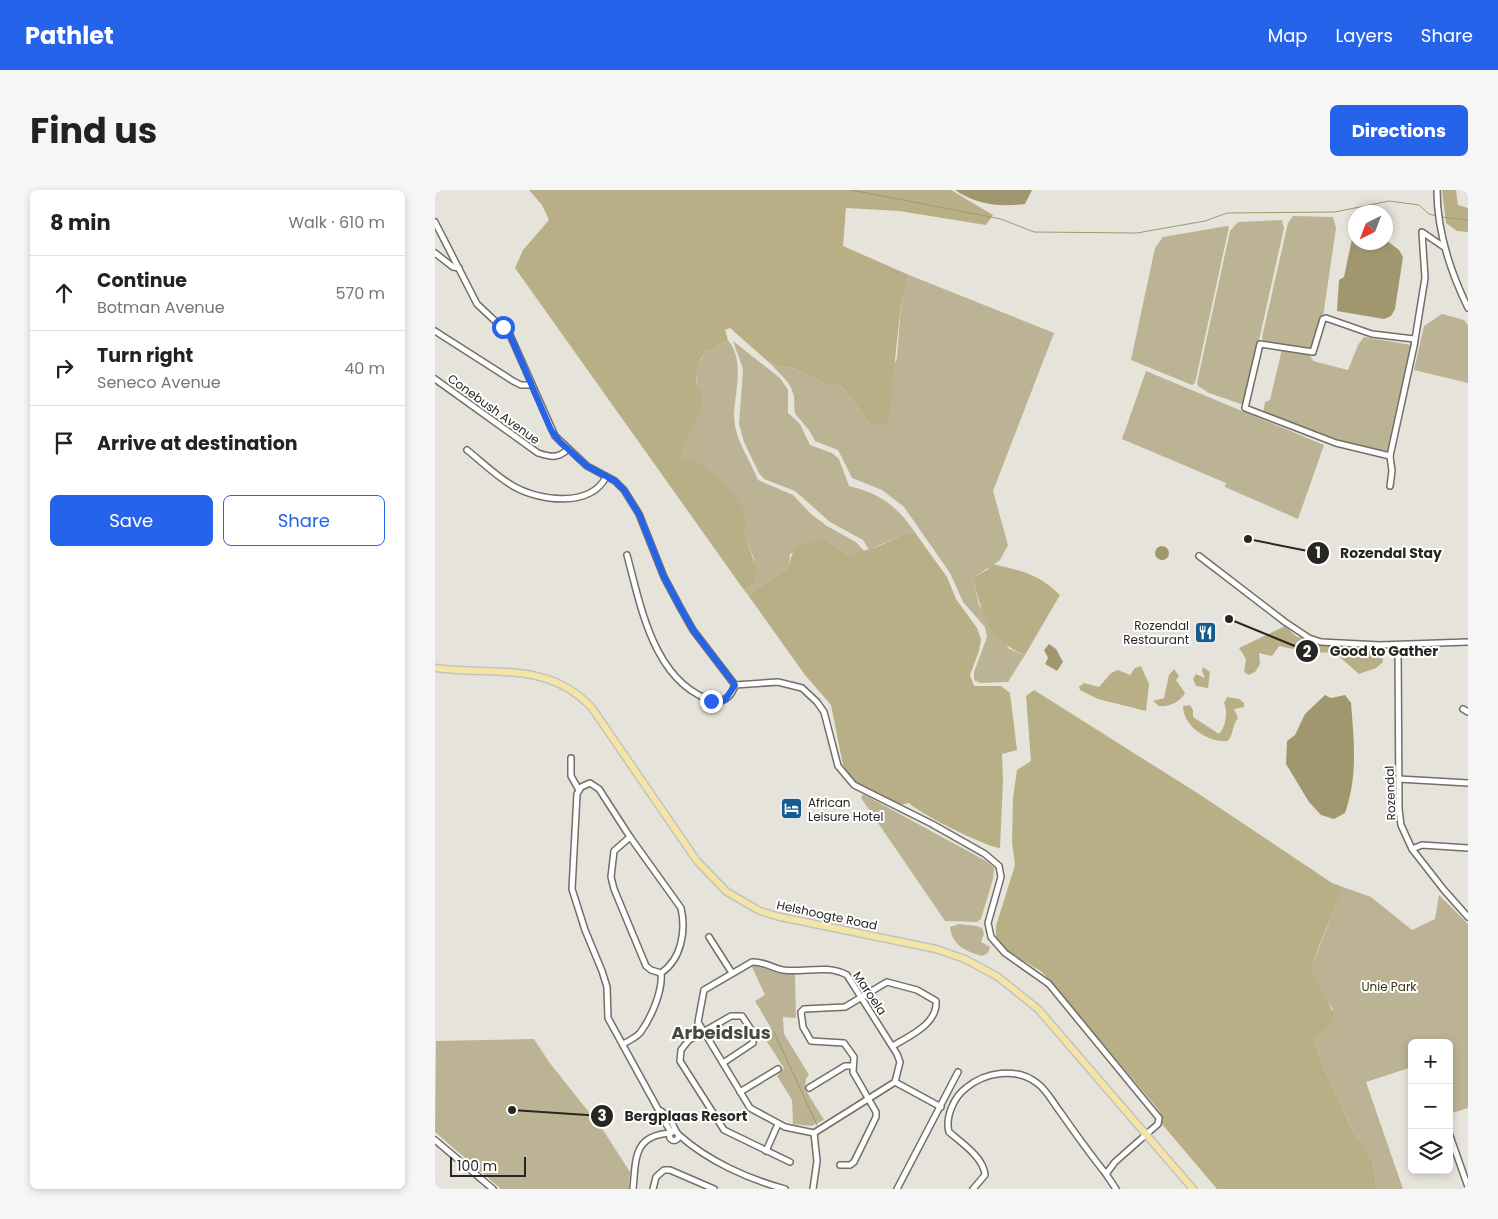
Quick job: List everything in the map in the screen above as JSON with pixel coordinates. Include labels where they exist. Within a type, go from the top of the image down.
[{"type":"main road","name":"Helshoogte Road","points":[[435,668],[532,674],[568,687],[592,708],[697,861],[727,892],[751,907],[776,916],[936,949],[985,969],[1020,992],[1038,1009],[1193,1189]]},
{"type":"street","points":[[1437,190],[1444,247],[1468,308]]},
{"type":"street","points":[[435,222],[480,309],[510,335],[551,430],[587,466],[620,485],[639,514],[664,577],[693,630],[735,685]]},
{"type":"street","points":[[1390,486],[1392,471],[1390,456],[1425,278],[1422,232],[1444,247]]},
{"type":"street","points":[[435,252],[453,267],[459,268]]},
{"type":"street","points":[[1390,456],[1321,438],[1245,408],[1260,344],[1313,352],[1323,319],[1326,318],[1372,334],[1414,339]]},
{"type":"street","points":[[435,331],[513,381],[521,385],[531,385]]},
{"type":"street","name":"Conebush Avenue","points":[[435,379],[538,453],[553,457],[559,456],[568,449]]},
{"type":"street","points":[[467,450],[513,486],[539,496],[565,498],[591,494],[601,486],[606,477]]},
{"type":"street","points":[[627,555],[649,629],[673,674],[687,687],[716,702],[725,700],[735,685]]},
{"type":"street","points":[[1199,556],[1309,638],[1334,644],[1380,646],[1468,642]]},
{"type":"street","name":"Rozendal","points":[[1398,645],[1399,816],[1412,849],[1468,917]]},
{"type":"street","points":[[735,685],[778,682],[802,688],[817,702],[824,712],[839,766],[854,785],[932,824],[995,861],[999,866],[1001,876],[988,923],[991,937],[1005,954],[1049,984],[1157,1115],[1158,1124],[1115,1162],[1106,1174]]},
{"type":"street","points":[[571,758],[571,776],[579,790],[572,888],[585,930],[607,987],[608,1018],[674,1133],[714,1160],[765,1183],[785,1189]]},
{"type":"street","points":[[1399,779],[1468,783]]},
{"type":"street","points":[[579,790],[586,784],[599,789],[630,837],[681,908],[684,920],[682,940],[669,968],[661,973],[651,970],[646,966],[611,877],[614,851],[630,837]]},
{"type":"street","points":[[1412,849],[1422,844],[1468,848]]},
{"type":"street","points":[[709,937],[732,973]]},
{"type":"street","name":"Maroela","points":[[814,1133],[795,1130],[778,1124],[750,1108],[697,1022],[704,990],[752,962],[758,962],[782,970],[833,970],[847,975],[893,1046],[900,1062],[895,1082]]},
{"type":"street","points":[[623,1044],[636,1036],[644,1025],[663,984],[661,973]]},
{"type":"street","points":[[840,1165],[850,1165],[854,1162],[876,1121],[876,1112],[853,1072],[854,1057],[844,1043],[811,1041],[803,1027],[801,1012],[804,1009],[845,1007],[887,982],[917,990],[936,1001],[937,1006],[929,1023],[893,1046]]},
{"type":"street","points":[[723,1063],[753,1043],[754,1034],[742,1016],[735,1015],[703,1032],[684,1045],[679,1055],[682,1066],[724,1130],[790,1162]]},
{"type":"street","points":[[809,1088],[845,1066],[852,1066]]},
{"type":"street","points":[[740,1092],[779,1069]]},
{"type":"street","points":[[897,1189],[958,1072]]},
{"type":"street","points":[[973,1189],[985,1175],[985,1170],[979,1160],[949,1132],[950,1114],[957,1098],[964,1089],[986,1076],[998,1073],[1018,1074],[1039,1084],[1116,1189]]},
{"type":"street","points":[[813,1189],[817,1161],[814,1133],[895,1082],[941,1107]]},
{"type":"street","points":[[766,1150],[778,1124]]},
{"type":"street","points":[[633,1189],[639,1148],[651,1137],[674,1133]]},
{"type":"street","points":[[435,1140],[493,1189]]},
{"type":"street","points":[[1453,1144],[1468,1187]]},
{"type":"street","points":[[653,1189],[656,1177],[664,1170],[676,1171],[714,1189]]},
{"type":"green space","points":[[1293,216],[1333,217],[1336,228],[1323,317],[1309,351],[1263,341],[1262,337],[1288,223]]},
{"type":"green space","points":[[1282,220],[1284,228],[1245,403],[1241,404],[1209,393],[1198,386],[1197,383],[1230,231],[1238,222]]},
{"type":"green space","points":[[1229,227],[1195,383],[1192,385],[1131,360],[1155,248],[1163,237]]},
{"type":"green space","points":[[909,275],[1054,333],[993,491],[1008,545],[1000,560],[973,578],[979,605],[1009,649],[1025,655],[1008,682],[980,683],[974,680],[974,672],[987,637],[985,627],[963,602],[950,573],[904,507],[882,490],[852,478],[838,450],[815,441],[796,414],[792,389],[772,365],[796,369],[826,384],[836,384],[842,387],[870,423],[897,358],[901,304]]},
{"type":"green space","points":[[1442,314],[1464,320],[1468,325],[1468,383],[1414,370],[1424,326]]},
{"type":"green space","points":[[1364,337],[1412,345],[1387,453],[1332,441],[1263,414],[1265,402],[1270,400],[1282,349],[1310,355],[1313,361],[1348,370],[1358,345]]},
{"type":"green space","points":[[728,340],[733,348],[738,366],[735,424],[739,441],[758,480],[793,495],[811,514],[827,526],[856,542],[864,551],[848,555],[825,539],[790,554],[789,567],[748,595],[744,590],[754,584],[754,559],[744,533],[746,519],[738,504],[682,458],[683,446],[695,423],[700,395],[695,371],[705,352]]},
{"type":"green space","points":[[733,341],[780,378],[788,390],[788,413],[800,424],[810,445],[832,453],[839,459],[849,486],[871,493],[888,503],[903,516],[916,534],[904,534],[869,550],[863,540],[830,522],[795,491],[764,479],[759,473],[744,442],[739,424],[743,369]]},
{"type":"green space","points":[[1146,371],[1324,445],[1298,519],[1225,487],[1226,483],[1122,439]]},
{"type":"green space","points":[[863,794],[986,861],[994,868],[993,879],[981,919],[977,922],[945,921],[861,798]]},
{"type":"green space","name":"Unie Park","points":[[1343,887],[1371,897],[1412,930],[1435,919],[1439,895],[1468,924],[1468,1108],[1453,1113],[1453,1039],[1408,1039],[1408,1068],[1366,1082],[1403,1189],[1377,1189],[1373,1162],[1352,1129],[1324,1068],[1314,1040],[1333,1009],[1317,986],[1311,968]]},
{"type":"green space","points":[[959,924],[982,928],[984,934],[981,942],[990,947],[988,953],[982,956],[965,949],[957,943],[953,938],[950,927]]},
{"type":"green space","points":[[759,964],[772,971],[795,974],[796,1018],[783,1017],[784,1034],[809,1075],[806,1078],[805,1089],[824,1120],[811,1126],[793,1124],[792,1100],[777,1076],[784,1068],[762,1034],[771,1028],[755,1001],[765,995],[751,965]]},
{"type":"green space","points":[[534,1039],[549,1062],[603,1130],[630,1172],[629,1189],[501,1189],[435,1132],[436,1041]]},
{"type":"shaded area","points":[[529,190],[951,190],[993,215],[986,225],[899,211],[846,208],[843,246],[909,275],[901,304],[888,425],[870,423],[842,387],[836,384],[826,384],[796,369],[772,365],[730,328],[725,330],[728,340],[705,352],[699,363],[696,377],[701,393],[701,407],[685,445],[682,458],[701,465],[711,473],[731,491],[744,511],[746,520],[745,535],[753,559],[755,577],[754,584],[744,590],[515,268],[523,250],[549,220],[542,205]]},
{"type":"shaded area","points":[[955,190],[1032,190],[1025,204],[997,205],[980,202]]},
{"type":"shaded area","points":[[1442,190],[1456,190],[1458,205],[1468,208],[1468,232],[1457,231],[1446,223]]},
{"type":"shaded area","points":[[1393,245],[1399,250],[1403,257],[1395,309],[1391,316],[1384,319],[1337,311],[1339,280],[1344,277],[1350,250],[1393,250]]},
{"type":"shaded area","points":[[904,534],[916,534],[947,577],[956,599],[977,628],[981,639],[979,651],[970,675],[974,686],[1001,686],[1010,693],[1017,750],[1002,754],[1003,781],[1000,848],[981,842],[953,829],[926,815],[909,803],[900,805],[852,780],[843,765],[831,705],[805,675],[748,595],[789,567],[793,553],[805,544],[825,539],[848,555],[877,547]]},
{"type":"shaded area","points":[[1162,546],[1167,548],[1169,553],[1167,558],[1162,560],[1157,558],[1155,553],[1157,548]]},
{"type":"shaded area","points":[[993,564],[1021,571],[1037,578],[1045,582],[1060,595],[1025,655],[1003,642],[995,634],[980,603],[973,578]]},
{"type":"shaded area","points":[[1285,626],[1297,637],[1314,642],[1382,649],[1383,662],[1376,668],[1359,674],[1335,653],[1308,652],[1279,646],[1272,656],[1259,653],[1260,664],[1255,672],[1249,675],[1244,672],[1246,659],[1239,648]]},
{"type":"shaded area","points":[[1049,644],[1056,649],[1063,662],[1057,671],[1045,664],[1048,658],[1044,650]]},
{"type":"shaded area","points":[[1141,666],[1149,684],[1146,711],[1098,699],[1080,690],[1079,687],[1084,683],[1099,687],[1111,673],[1118,670],[1130,675],[1135,668]]},
{"type":"shaded area","points":[[1203,667],[1210,672],[1208,688],[1196,686],[1193,679],[1196,674],[1205,678],[1202,671]]},
{"type":"shaded area","points":[[1174,669],[1179,676],[1176,680],[1185,693],[1174,703],[1167,706],[1159,706],[1153,701],[1164,698],[1169,675]]},
{"type":"shaded area","points":[[1034,690],[1202,796],[1332,883],[1343,887],[1315,956],[1312,971],[1317,984],[1331,1007],[1335,1020],[1314,1040],[1324,1068],[1352,1129],[1373,1162],[1377,1189],[1217,1189],[1161,1123],[1161,1114],[1157,1108],[1042,972],[1008,951],[996,937],[996,926],[1015,865],[1012,842],[1013,798],[1017,770],[1031,761],[1026,696]]},
{"type":"shaded area","points":[[1325,695],[1331,698],[1345,695],[1351,703],[1354,758],[1352,786],[1345,813],[1334,819],[1321,815],[1309,802],[1286,764],[1287,741],[1295,735],[1305,714]]},
{"type":"shaded area","points":[[1227,697],[1239,699],[1244,703],[1244,707],[1234,709],[1238,718],[1228,741],[1220,741],[1205,736],[1198,732],[1187,720],[1183,706],[1190,705],[1193,710],[1193,717],[1219,734],[1226,719],[1224,703]]},
{"type":"waterway","points":[[851,190],[1001,219],[1034,232],[1137,233],[1205,221],[1227,213],[1335,212],[1389,201],[1419,205],[1429,214],[1437,216]]},
{"type":"waterway","points":[[1441,217],[1468,220]]},
{"type":"waterway","points":[[774,1032],[817,1125]]},
{"type":"place","name":"Rozendal Stay","points":[[1248,539]]},
{"type":"place","name":"Good to Gather","points":[[1229,619]]},
{"type":"place","name":"Rozendal Restaurant","points":[[1205,632]]},
{"type":"place","name":"African Leisure Hotel","points":[[792,809]]},
{"type":"place","name":"Bergplaas Resort","points":[[512,1110]]},
{"type":"district","name":"Arbeidslus","points":[[721,1032]]},
{"type":"route","points":[[503,327],[510,335],[551,430],[560,442],[587,466],[615,481],[624,490],[644,524],[664,577],[693,630],[735,685],[725,700],[720,702],[711,701]]}]
